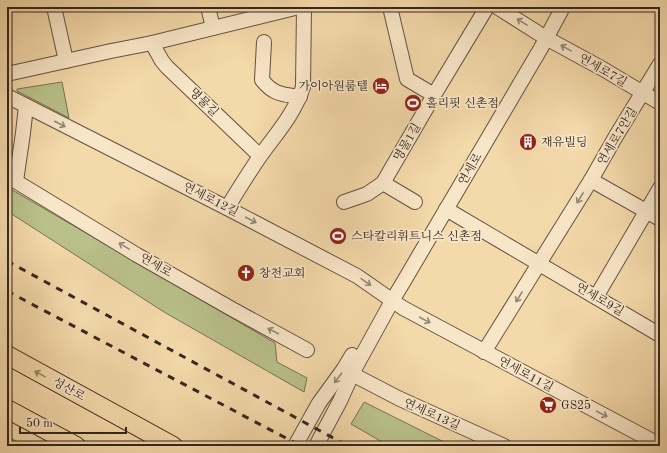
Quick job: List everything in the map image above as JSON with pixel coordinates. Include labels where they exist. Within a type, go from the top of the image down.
[{"type":"main road","name":"성산로","points":[[7,355],[173,446]]},
{"type":"main road","points":[[7,408],[76,446]]},
{"type":"street","points":[[54,7],[66,61]]},
{"type":"street","points":[[208,7],[213,28]]},
{"type":"street","points":[[7,74],[152,43],[299,7]]},
{"type":"street","points":[[227,208],[240,185],[290,115],[300,97],[303,87],[304,7]]},
{"type":"street","points":[[390,7],[407,79],[434,95]]},
{"type":"street","name":"명물1길","points":[[383,183],[434,95],[488,7]]},
{"type":"street","points":[[496,7],[546,38]]},
{"type":"street","name":"연세로","points":[[316,446],[340,401],[357,377],[392,300],[404,282],[563,7]]},
{"type":"street","name":"연세로7길","points":[[546,38],[660,103]]},
{"type":"street","points":[[264,42],[262,80],[275,92],[300,97]]},
{"type":"street","name":"명물길","points":[[152,43],[167,67],[260,156]]},
{"type":"street","name":"연세로7안길","points":[[539,264],[660,64]]},
{"type":"street","name":"연세로12길","points":[[7,96],[357,276],[392,300]]},
{"type":"street","points":[[12,179],[23,133],[26,106]]},
{"type":"street","name":"연세로","points":[[12,179],[137,255],[308,350]]},
{"type":"street","points":[[591,180],[660,219]]},
{"type":"street","points":[[344,202],[367,194],[383,183],[415,202]]},
{"type":"street","points":[[596,297],[660,188]]},
{"type":"street","name":"연세로9길","points":[[446,209],[660,335]]},
{"type":"street","points":[[484,352],[539,264]]},
{"type":"street","name":"연세로","points":[[295,446],[319,403],[343,370],[375,317],[382,308],[392,300]]},
{"type":"street","name":"연세로11길","points":[[392,300],[403,308],[660,446]]},
{"type":"street","name":"연세로13길","points":[[357,377],[398,398],[504,446]]},
{"type":"green space","points":[[62,82],[69,118],[17,91],[17,89]]},
{"type":"green space","points":[[7,187],[275,343],[277,362],[307,378],[304,392],[164,312],[7,211]]},
{"type":"green space","points":[[364,402],[452,446],[389,446],[351,424]]},
{"type":"green space","points":[[7,436],[25,446],[7,446]]},
{"type":"railway","points":[[7,261],[348,446]]},
{"type":"railway","points":[[7,291],[301,446]]},
{"type":"place","name":"가이아원룸텔","points":[[381,86]]},
{"type":"place","name":"홀리핏 신촌점","points":[[413,103]]},
{"type":"place","name":"재유빌딩","points":[[528,142]]},
{"type":"place","name":"스타칼리휘트니스 신촌점","points":[[338,236]]},
{"type":"place","name":"창천교회","points":[[246,273]]},
{"type":"place","name":"GS25","points":[[548,405]]}]
